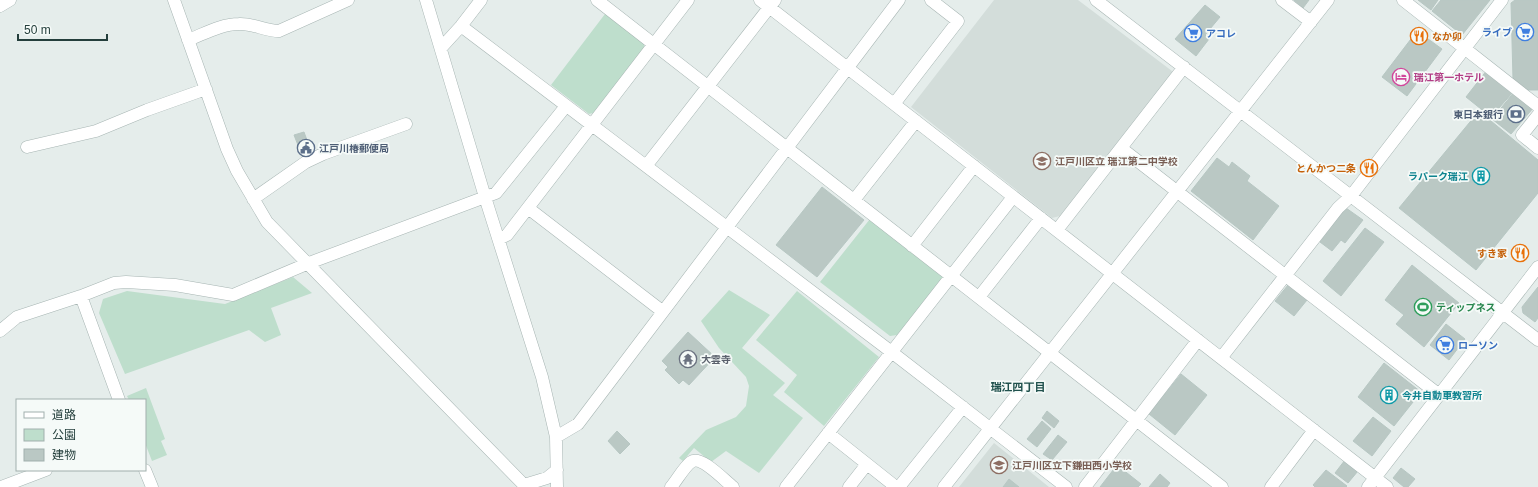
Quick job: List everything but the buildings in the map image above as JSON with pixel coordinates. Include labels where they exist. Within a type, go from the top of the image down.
[{"type":"street","points":[[0,6],[10,0]]},
{"type":"street","points":[[174,0],[227,149],[237,171],[267,222],[309,263],[525,486],[547,478],[557,470]]},
{"type":"street","points":[[188,40],[226,25],[240,23],[271,31],[279,31],[348,0]]},
{"type":"street","points":[[426,0],[485,197],[542,377],[556,438],[557,487]]},
{"type":"street","points":[[440,48],[461,26],[481,0]]},
{"type":"street","points":[[597,0],[1222,487]]},
{"type":"street","points":[[499,239],[507,236],[688,0]]},
{"type":"street","points":[[556,438],[578,424],[662,311],[727,228],[899,0]]},
{"type":"street","points":[[894,104],[958,21],[931,0]]},
{"type":"street","points":[[1096,0],[1538,340]]},
{"type":"street","points":[[1282,0],[1311,22]]},
{"type":"street","points":[[944,487],[1328,0]]},
{"type":"street","points":[[1403,0],[1538,107],[1522,135],[1538,148]]},
{"type":"street","points":[[1221,358],[1338,208],[1351,196],[1502,0]]},
{"type":"street","points":[[646,166],[708,86],[768,2],[847,68],[1314,430],[1372,482],[1387,487]]},
{"type":"street","points":[[461,26],[892,352],[1066,487]]},
{"type":"street","points":[[1057,230],[1184,67]]},
{"type":"street","points":[[27,147],[96,131],[147,110],[206,89]]},
{"type":"street","points":[[0,331],[17,317],[81,296],[114,283],[126,282],[175,285],[233,294],[309,263],[496,193],[566,106]]},
{"type":"street","points":[[854,200],[916,121]]},
{"type":"street","points":[[253,199],[306,162],[323,154],[406,124]]},
{"type":"street","points":[[1121,148],[1438,394]]},
{"type":"street","points":[[912,246],[974,166]]},
{"type":"street","points":[[786,487],[1013,197]]},
{"type":"street","points":[[528,208],[662,311]]},
{"type":"street","points":[[979,297],[1041,218]]},
{"type":"street","points":[[1372,482],[1438,394],[1538,268]]},
{"type":"street","points":[[81,296],[119,399]]},
{"type":"street","points":[[1086,487],[1198,340]]},
{"type":"street","points":[[828,433],[897,487],[963,407]]},
{"type":"street","points":[[1271,487],[1314,430]]},
{"type":"street","points":[[671,487],[691,462],[697,460],[703,462],[732,487]]},
{"type":"street","points":[[849,487],[867,464]]},
{"type":"street","points":[[0,487],[43,471]]},
{"type":"street","points":[[145,471],[152,487]]},
{"type":"shaded area","name":"江戸川区立 瑞江第二中学校","points":[[994,0],[1078,0],[1172,71],[1171,78],[1060,216],[1052,218],[911,107]]},
{"type":"shaded area","name":"江戸川区立下鎌田西小学校","points":[[994,443],[1049,487],[959,487]]},
{"type":"green space","points":[[605,14],[644,43],[645,51],[597,112],[589,114],[551,85]]},
{"type":"green space","points":[[870,219],[942,275],[943,280],[897,335],[890,336],[820,282]]},
{"type":"green space","points":[[293,277],[312,293],[271,308],[281,335],[265,342],[249,330],[125,374],[99,313],[103,299],[127,291],[225,304]]},
{"type":"green space","points":[[729,290],[770,315],[742,348],[785,383],[773,395],[803,418],[759,473],[726,451],[711,462],[694,448],[683,461],[679,458],[706,430],[736,417],[746,406],[749,386],[746,377],[719,348],[701,321]]},
{"type":"green space","points":[[797,291],[879,357],[824,426],[784,392],[797,375],[756,340]]},
{"type":"green space","points":[[146,388],[165,439],[161,441],[167,455],[152,461],[146,446],[146,399],[128,399],[127,396]]},
{"type":"place","name":"ライブ","points":[[1525,32]]},
{"type":"place","name":"アコレ","points":[[1193,33]]},
{"type":"place","name":"なか卯","points":[[1419,36]]},
{"type":"place","name":"瑞江第一ホテル","points":[[1401,77]]},
{"type":"place","name":"東日本銀行","points":[[1516,114]]},
{"type":"place","name":"江戸川椿郵便局","points":[[306,148]]},
{"type":"place","name":"江戸川区立 瑞江第二中学校","points":[[1042,161]]},
{"type":"place","name":"とんかつ二条","points":[[1369,168]]},
{"type":"place","name":"ラパーク瑞江","points":[[1481,176]]},
{"type":"place","name":"すき家","points":[[1520,253]]},
{"type":"place","name":"ティップネス","points":[[1423,307]]},
{"type":"place","name":"ローソン","points":[[1445,345]]},
{"type":"place","name":"大雲寺","points":[[688,359]]},
{"type":"place","name":"今井自動車教習所","points":[[1389,395]]},
{"type":"place","name":"江戸川区立下鎌田西小学校","points":[[999,465]]},
{"type":"district","name":"瑞江四丁目","points":[[1018,387]]}]
